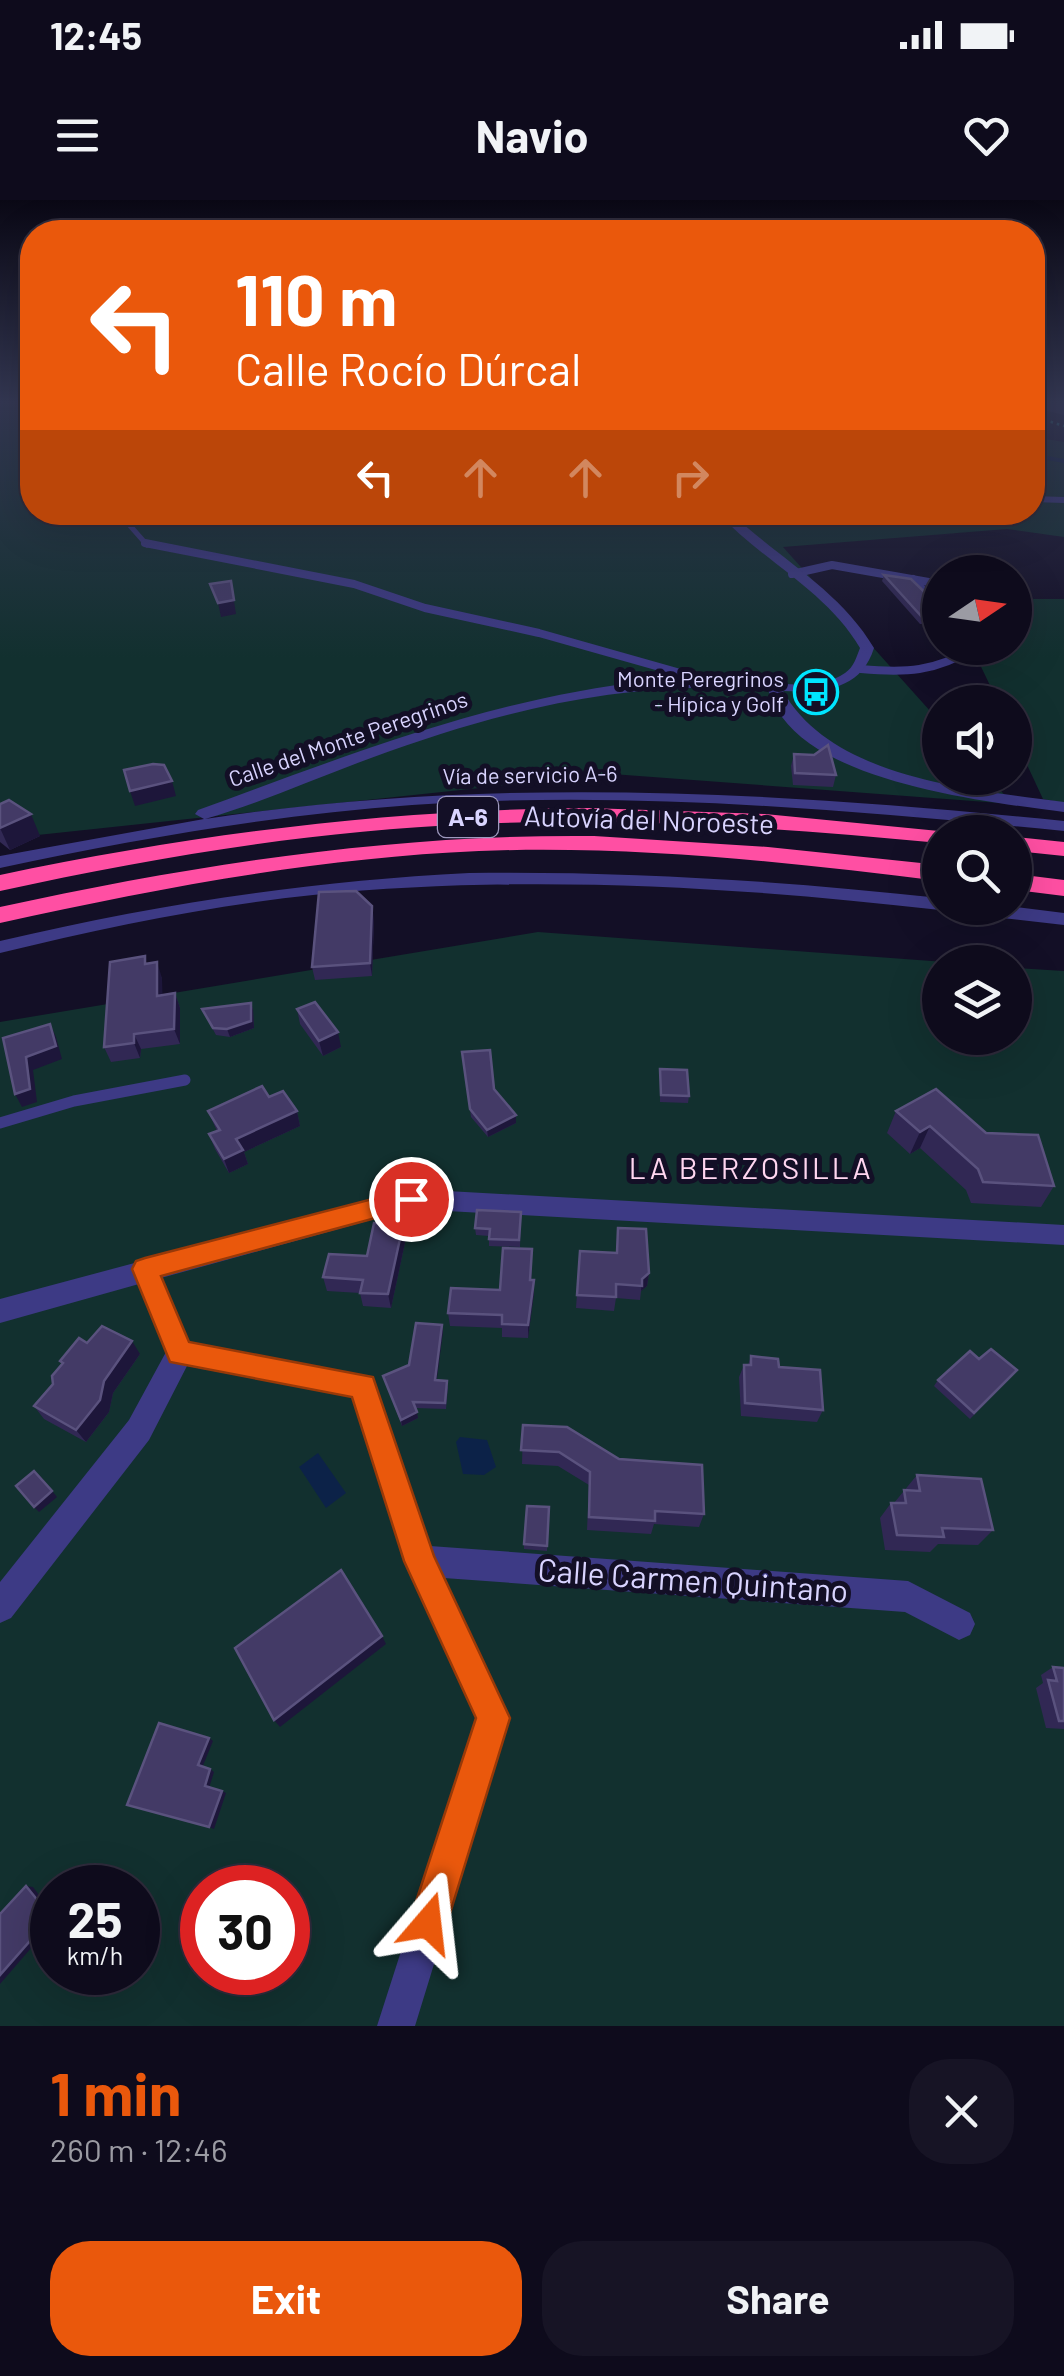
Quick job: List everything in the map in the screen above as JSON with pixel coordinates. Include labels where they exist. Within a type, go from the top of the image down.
[{"type":"highway","name":"Autovía del Noroeste","points":[[0,882],[101,860],[296,831],[472,817],[634,816],[793,822],[922,834]]},
{"type":"highway","name":"Autovía del Noroeste","points":[[0,915],[112,890],[299,859],[480,844],[677,846],[922,870]]},
{"type":"highway","points":[[677,846],[746,864],[922,885]]},
{"type":"highway","points":[[1032,846],[1064,849]]},
{"type":"highway","points":[[1032,884],[1064,888]]},
{"type":"highway","points":[[1032,898],[1064,902]]},
{"type":"street","points":[[737,525],[860,630],[868,648],[861,669]]},
{"type":"street","name":"Calle del Monte Peregrinos","points":[[164,829],[423,731],[476,716],[649,684],[696,681],[828,685],[848,679],[861,669]]},
{"type":"street","points":[[773,686],[778,703],[794,724],[822,746],[898,776],[957,792],[1064,807]]},
{"type":"street","name":"Vía de servicio A-6","points":[[0,862],[164,829],[314,810],[472,797],[638,795],[821,804],[1064,826]]},
{"type":"street","points":[[0,947],[180,910],[293,892],[436,882],[624,880],[922,902]]},
{"type":"street","points":[[1032,915],[1064,919]]},
{"type":"street","points":[[0,1310],[411,1199],[1064,1235]]},
{"type":"street","points":[[145,1269],[180,1353]]},
{"type":"street","points":[[180,1353],[363,1386],[420,1561],[493,1718],[396,2026]]},
{"type":"street","points":[[0,1608],[140,1430],[180,1353]]},
{"type":"street","name":"Calle Carmen Quintano","points":[[420,1561],[908,1597],[959,1624]]},
{"type":"lane","points":[[129,525],[148,546],[354,584],[425,608],[539,633],[696,681]]},
{"type":"lane","points":[[792,574],[832,565],[922,580]]},
{"type":"lane","points":[[913,578],[922,588]]},
{"type":"lane","points":[[861,669],[913,674],[948,665]]},
{"type":"lane","points":[[0,1123],[74,1101],[185,1080]]},
{"type":"green space","points":[[0,488],[20,488],[20,525],[1045,525],[1045,488],[1064,488],[1064,537],[1007,529],[783,547],[922,702],[922,795],[1005,795],[1013,804],[612,774],[0,839]]},
{"type":"green space","points":[[1032,599],[1064,599],[1064,803],[1043,799],[1032,775],[1032,685],[990,685],[980,665],[1032,665]]},
{"type":"green space","points":[[538,932],[922,960],[922,1055],[1032,1055],[1032,969],[1064,971],[1064,2026],[0,2026],[0,1022]]},
{"type":"water","points":[[460,1437],[487,1440],[496,1467],[484,1475],[463,1474],[456,1442]]},
{"type":"water","points":[[318,1453],[346,1493],[326,1508],[299,1467]]},
{"type":"building","points":[[884,575],[911,579],[922,590],[922,617]]},
{"type":"building","points":[[231,581],[234,600],[218,603],[210,584]]},
{"type":"building","points":[[828,745],[836,775],[795,773],[794,754],[814,755]]},
{"type":"building","points":[[164,765],[172,781],[130,791],[124,770]]},
{"type":"building","points":[[9,800],[31,814],[0,828],[0,804]]},
{"type":"building","points":[[356,891],[372,906],[370,963],[312,967],[319,892]]},
{"type":"building","points":[[145,956],[145,964],[157,962],[157,996],[175,993],[174,1029],[134,1034],[134,1043],[104,1047],[110,962]]},
{"type":"building","points":[[315,1002],[338,1032],[319,1041],[297,1009]]},
{"type":"building","points":[[251,1003],[251,1021],[227,1029],[213,1028],[202,1009]]},
{"type":"building","points":[[50,1024],[56,1046],[26,1057],[30,1089],[15,1094],[3,1038]]},
{"type":"building","points":[[490,1050],[494,1089],[516,1115],[487,1130],[470,1109],[462,1052]]},
{"type":"building","points":[[660,1069],[687,1070],[689,1096],[661,1095]]},
{"type":"building","points":[[262,1086],[269,1097],[283,1091],[297,1111],[236,1139],[243,1150],[224,1159],[209,1134],[220,1130],[208,1111]]},
{"type":"building","points":[[936,1089],[986,1133],[1038,1135],[1054,1186],[983,1182],[978,1169],[930,1126],[920,1132],[896,1111]]},
{"type":"building","points":[[477,1210],[521,1212],[519,1240],[489,1239],[490,1229],[475,1228]]},
{"type":"building","points":[[374,1223],[403,1225],[388,1294],[360,1293],[363,1280],[323,1277],[329,1254],[367,1256]]},
{"type":"building","points":[[618,1228],[646,1229],[649,1273],[642,1279],[642,1286],[616,1284],[616,1297],[577,1295],[580,1251],[617,1253]]},
{"type":"building","points":[[503,1248],[532,1249],[530,1280],[534,1280],[528,1325],[502,1324],[502,1315],[448,1313],[451,1288],[500,1290]]},
{"type":"building","points":[[416,1323],[442,1325],[435,1380],[447,1381],[445,1403],[413,1402],[417,1412],[401,1420],[383,1376],[409,1365]]},
{"type":"building","points":[[102,1326],[132,1341],[104,1381],[100,1400],[76,1430],[34,1406],[53,1384],[52,1376],[63,1363],[60,1361],[79,1338],[87,1343]]},
{"type":"building","points":[[991,1349],[1017,1370],[974,1413],[938,1380],[970,1351],[979,1359]]},
{"type":"building","points":[[751,1356],[778,1359],[779,1367],[820,1370],[823,1410],[745,1403],[744,1365],[751,1365]]},
{"type":"building","points":[[523,1425],[567,1427],[619,1459],[702,1465],[704,1514],[655,1511],[655,1521],[589,1517],[590,1472],[559,1452],[521,1450]]},
{"type":"building","points":[[34,1471],[52,1491],[34,1507],[16,1486]]},
{"type":"building","points":[[917,1475],[981,1479],[993,1530],[942,1528],[944,1537],[897,1535],[891,1503],[906,1503],[904,1490],[920,1491]]},
{"type":"building","points":[[527,1506],[549,1507],[547,1546],[524,1544]]},
{"type":"building","points":[[341,1570],[382,1636],[274,1720],[235,1648]]},
{"type":"building","points":[[1053,1667],[1064,1668],[1064,1721],[1059,1721],[1048,1680],[1057,1681]]},
{"type":"building","points":[[159,1723],[209,1738],[198,1765],[210,1769],[205,1786],[222,1791],[209,1827],[127,1805]]},
{"type":"building","points":[[26,1886],[30,1891],[30,1941],[0,1975],[0,1914]]},
{"type":"place","name":"Monte Peregrinos - Hípica y Golf","points":[[816,692]]},
{"type":"district","name":"LA BERZOSILLA","points":[[751,1169]]},
{"type":"route","points":[[411,1199],[145,1269],[180,1353],[363,1386],[420,1561],[493,1718],[428,1923]]}]
